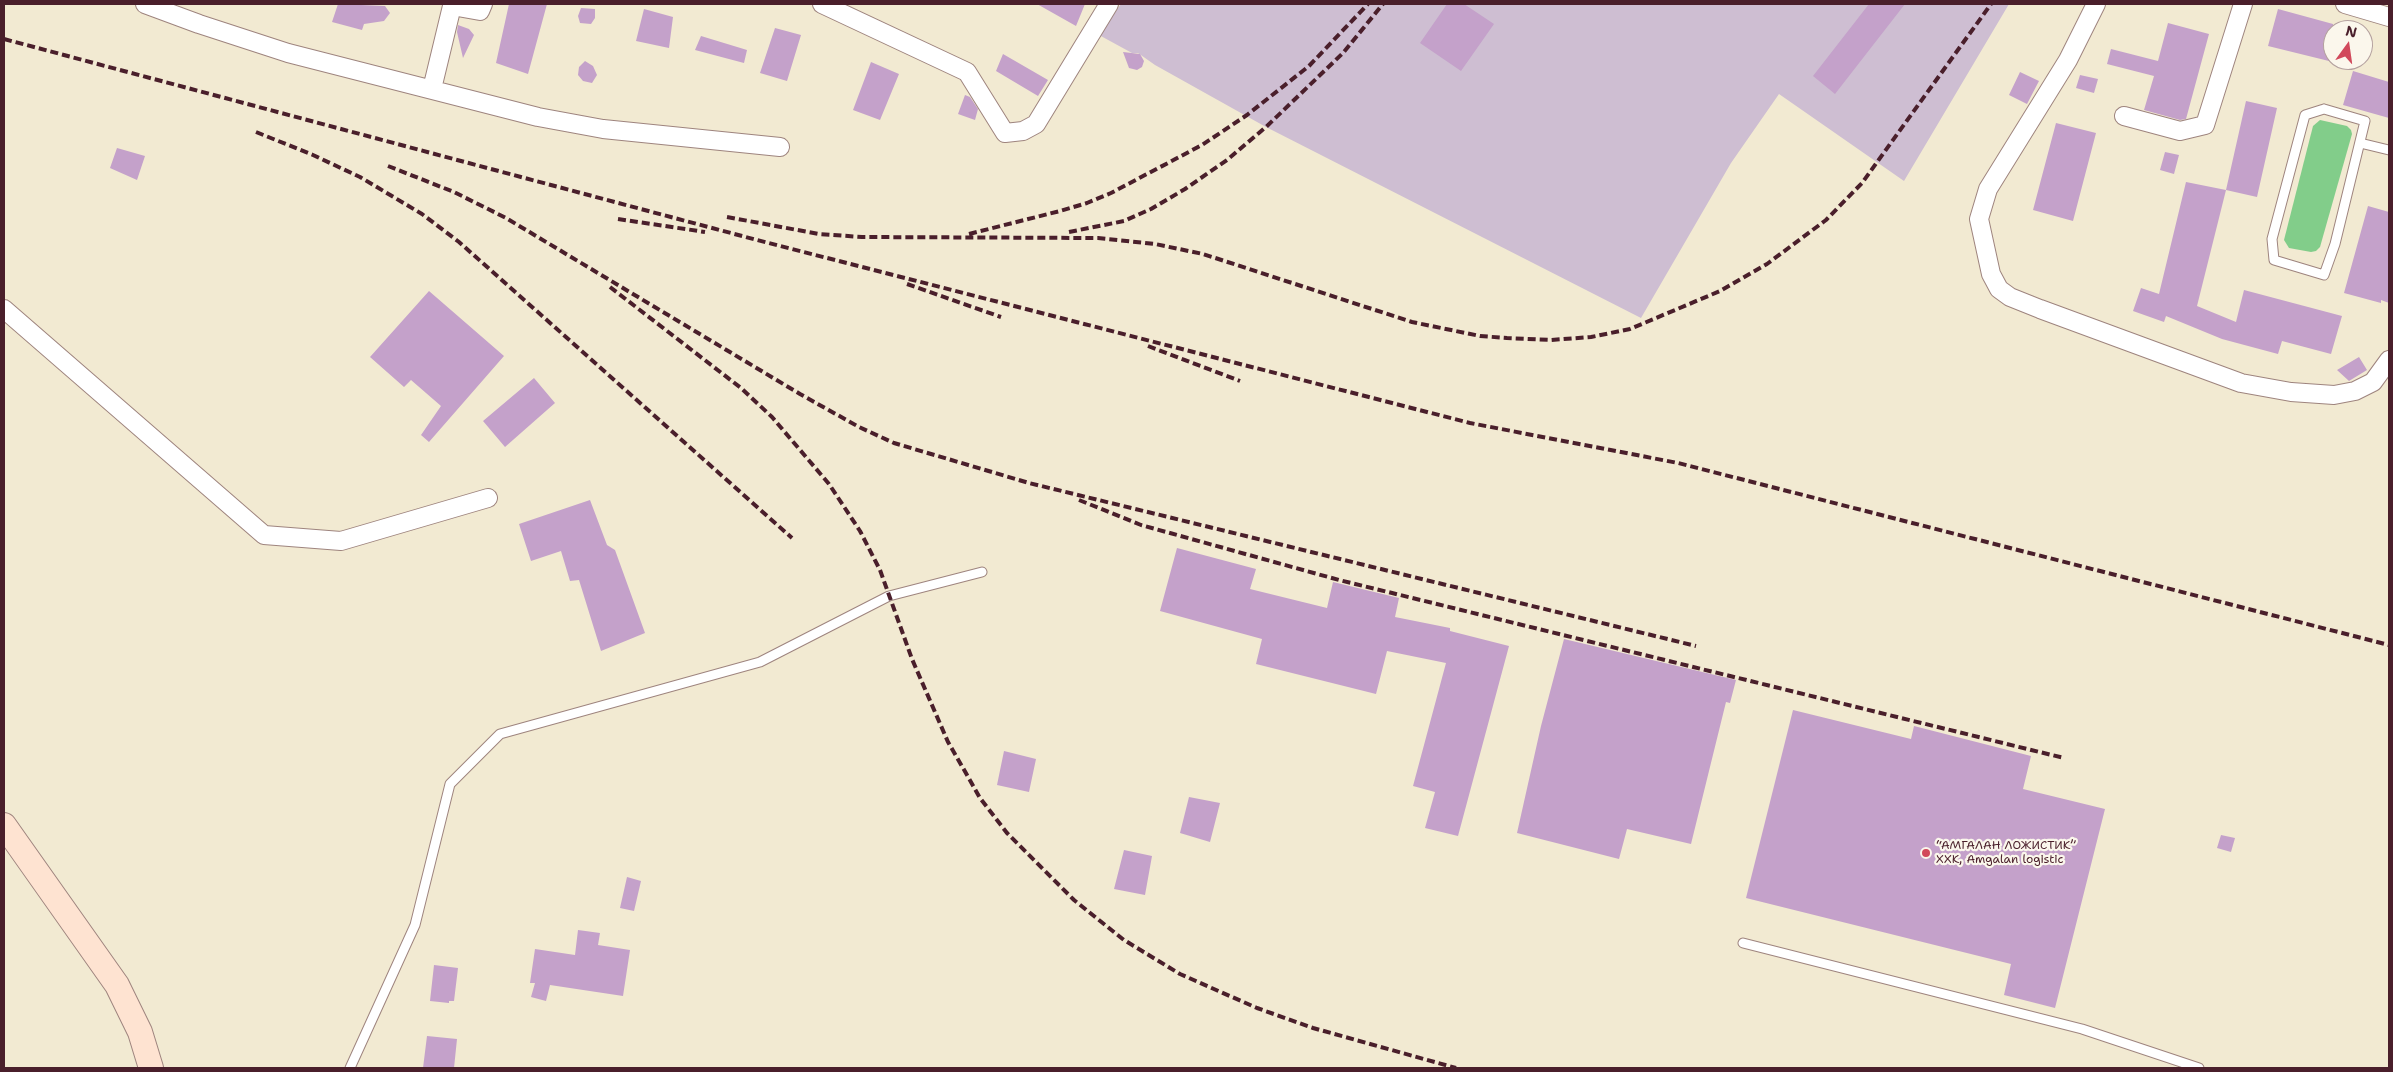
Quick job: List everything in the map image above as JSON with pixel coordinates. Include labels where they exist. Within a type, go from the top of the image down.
[{"type":"main road","points":[[4,824],[117,985],[140,1032],[151,1068]]},
{"type":"street","points":[[145,4],[288,53],[432,88],[538,117],[603,129],[780,147]]},
{"type":"street","points":[[432,88],[452,6],[480,11],[484,4]]},
{"type":"street","points":[[822,4],[968,72],[1004,133],[1023,131],[1036,124],[1109,4]]},
{"type":"street","points":[[2096,4],[2068,60],[1988,189],[1979,219],[1991,274],[1998,289],[2010,297],[2040,309],[2241,383],[2291,392],[2334,395],[2355,391],[2373,382],[2389,360]]},
{"type":"street","points":[[2124,116],[2180,131],[2205,125],[2243,4]]},
{"type":"street","points":[[2345,4],[2389,17]]},
{"type":"street","points":[[4,310],[264,535],[341,541],[488,498]]},
{"type":"lane","points":[[2324,109],[2365,121],[2360,143],[2335,244],[2324,275],[2274,260],[2272,239],[2305,115],[2324,109]]},
{"type":"lane","points":[[2360,143],[2389,150]]},
{"type":"lane","points":[[350,1068],[415,926],[450,784],[500,734],[760,662],[889,596],[982,572]]},
{"type":"lane","points":[[1743,943],[2074,1026],[2199,1068]]},
{"type":"shaded area","points":[[1121,4],[2009,4],[1904,181],[1779,94],[1731,163],[1641,318],[1266,127],[1155,65],[1138,53],[1132,53],[1099,35]]},
{"type":"green space","points":[[2320,120],[2347,126],[2352,134],[2320,247],[2316,251],[2311,252],[2289,248],[2284,240],[2313,126]]},
{"type":"building","points":[[338,4],[385,6],[390,13],[384,21],[364,24],[362,30],[332,22]]},
{"type":"building","points":[[509,4],[547,4],[528,74],[496,63]]},
{"type":"building","points":[[1037,4],[1085,4],[1076,26]]},
{"type":"building","points":[[1447,4],[1464,4],[1494,24],[1461,71],[1420,43]]},
{"type":"building","points":[[1869,4],[1905,4],[1835,94],[1813,76]]},
{"type":"building","points":[[581,8],[595,9],[595,18],[591,24],[580,23],[578,16]]},
{"type":"building","points":[[644,9],[673,17],[669,48],[636,41]]},
{"type":"building","points":[[2278,9],[2323,21],[2323,60],[2268,46]]},
{"type":"building","points":[[2168,23],[2209,34],[2186,119],[2180,120],[2144,110],[2154,76],[2107,64],[2111,49],[2158,61]]},
{"type":"building","points":[[458,25],[469,29],[474,35],[463,58],[457,32]]},
{"type":"building","points":[[775,28],[801,35],[787,81],[760,73]]},
{"type":"building","points":[[701,36],[747,50],[744,63],[695,50]]},
{"type":"building","points":[[1123,52],[1140,54],[1144,61],[1142,67],[1137,70],[1129,68]]},
{"type":"building","points":[[1003,54],[1048,80],[1038,96],[996,71]]},
{"type":"building","points":[[585,61],[593,66],[597,75],[592,83],[583,81],[578,75],[579,67]]},
{"type":"building","points":[[871,62],[899,74],[880,120],[853,110]]},
{"type":"building","points":[[2353,71],[2389,82],[2389,118],[2343,105]]},
{"type":"building","points":[[2020,72],[2039,81],[2027,104],[2009,95]]},
{"type":"building","points":[[2080,75],[2098,79],[2094,93],[2076,88]]},
{"type":"building","points":[[965,95],[970,97],[978,109],[975,120],[958,114]]},
{"type":"building","points":[[2246,101],[2277,108],[2257,197],[2226,190]]},
{"type":"building","points":[[2056,123],[2096,133],[2073,221],[2033,210]]},
{"type":"building","points":[[117,148],[145,156],[137,180],[110,168]]},
{"type":"building","points":[[2165,152],[2179,155],[2174,174],[2160,170]]},
{"type":"building","points":[[2186,182],[2226,190],[2197,306],[2236,322],[2244,290],[2342,316],[2331,354],[2282,341],[2278,354],[2222,339],[2166,316],[2164,322],[2133,311],[2141,288],[2159,294]]},
{"type":"building","points":[[2368,206],[2389,212],[2389,303],[2381,300],[2381,303],[2344,293]]},
{"type":"building","points":[[429,291],[504,356],[429,442],[421,435],[441,406],[411,380],[404,387],[370,357]]},
{"type":"building","points":[[2359,357],[2367,370],[2349,381],[2337,370]]},
{"type":"building","points":[[534,378],[555,403],[505,447],[483,421]]},
{"type":"building","points":[[590,500],[607,545],[615,550],[645,633],[601,651],[579,580],[570,581],[561,551],[531,561],[519,524]]},
{"type":"building","points":[[1177,548],[1256,569],[1250,589],[1327,608],[1333,582],[1399,598],[1395,617],[1450,628],[1450,631],[1509,646],[1458,836],[1425,828],[1435,792],[1413,786],[1446,663],[1387,651],[1376,694],[1256,664],[1262,639],[1160,611]]},
{"type":"building","points":[[1564,639],[1736,680],[1730,703],[1726,702],[1691,844],[1627,829],[1619,859],[1517,833],[1541,726]]},
{"type":"building","name":"“АМГАЛАН ЛОЖИСТИК” ХХК, Amgalan logistic","points":[[1793,710],[1911,739],[1914,726],[2031,756],[2023,789],[2105,809],[2055,1008],[2004,995],[2011,964],[1746,898]]},
{"type":"building","points":[[1004,751],[1036,759],[1029,792],[997,785]]},
{"type":"building","points":[[1189,797],[1220,803],[1210,842],[1180,833]]},
{"type":"building","points":[[2221,835],[2235,838],[2231,852],[2217,848]]},
{"type":"building","points":[[1124,850],[1152,856],[1145,895],[1114,889]]},
{"type":"building","points":[[627,877],[641,881],[634,911],[620,908]]},
{"type":"building","points":[[578,930],[600,933],[598,945],[630,950],[623,996],[550,985],[546,1001],[531,997],[535,983],[530,983],[535,949],[575,955]]},
{"type":"building","points":[[434,965],[458,968],[454,1001],[449,1001],[449,1003],[430,1001]]},
{"type":"building","points":[[427,1036],[457,1039],[454,1068],[423,1068]]},
{"type":"railway","points":[[969,234],[1087,203],[1111,193],[1202,145],[1247,115],[1309,66],[1368,4]]},
{"type":"railway","points":[[1069,232],[1124,221],[1151,209],[1185,189],[1227,160],[1266,127],[1343,53],[1383,4]]},
{"type":"railway","points":[[727,217],[819,234],[862,237],[1098,238],[1155,244],[1203,254],[1412,322],[1480,336],[1551,340],[1591,337],[1630,329],[1720,291],[1767,264],[1826,220],[1862,183],[1991,4]]},
{"type":"railway","points":[[4,39],[757,240],[1470,423],[1678,463],[2389,645]]},
{"type":"railway","points":[[256,132],[313,155],[360,177],[422,214],[459,242],[792,538]]},
{"type":"railway","points":[[388,166],[454,192],[506,218],[800,394],[859,427],[894,443],[1029,483],[1696,646]]},
{"type":"railway","points":[[618,219],[705,232]]},
{"type":"railway","points":[[907,284],[1001,317]]},
{"type":"railway","points":[[610,287],[741,388],[772,417],[829,484],[860,531],[880,570],[912,659],[948,742],[980,798],[1007,833],[1074,900],[1124,940],[1180,974],[1257,1008],[1313,1028],[1456,1068]]},
{"type":"railway","points":[[1148,346],[1240,381]]},
{"type":"railway","points":[[1079,500],[1141,525],[1339,580],[2064,758]]},
{"type":"place","name":"“АМГАЛАН ЛОЖИСТИК” ХХК, Amgalan logistic","points":[[1926,853]]}]
